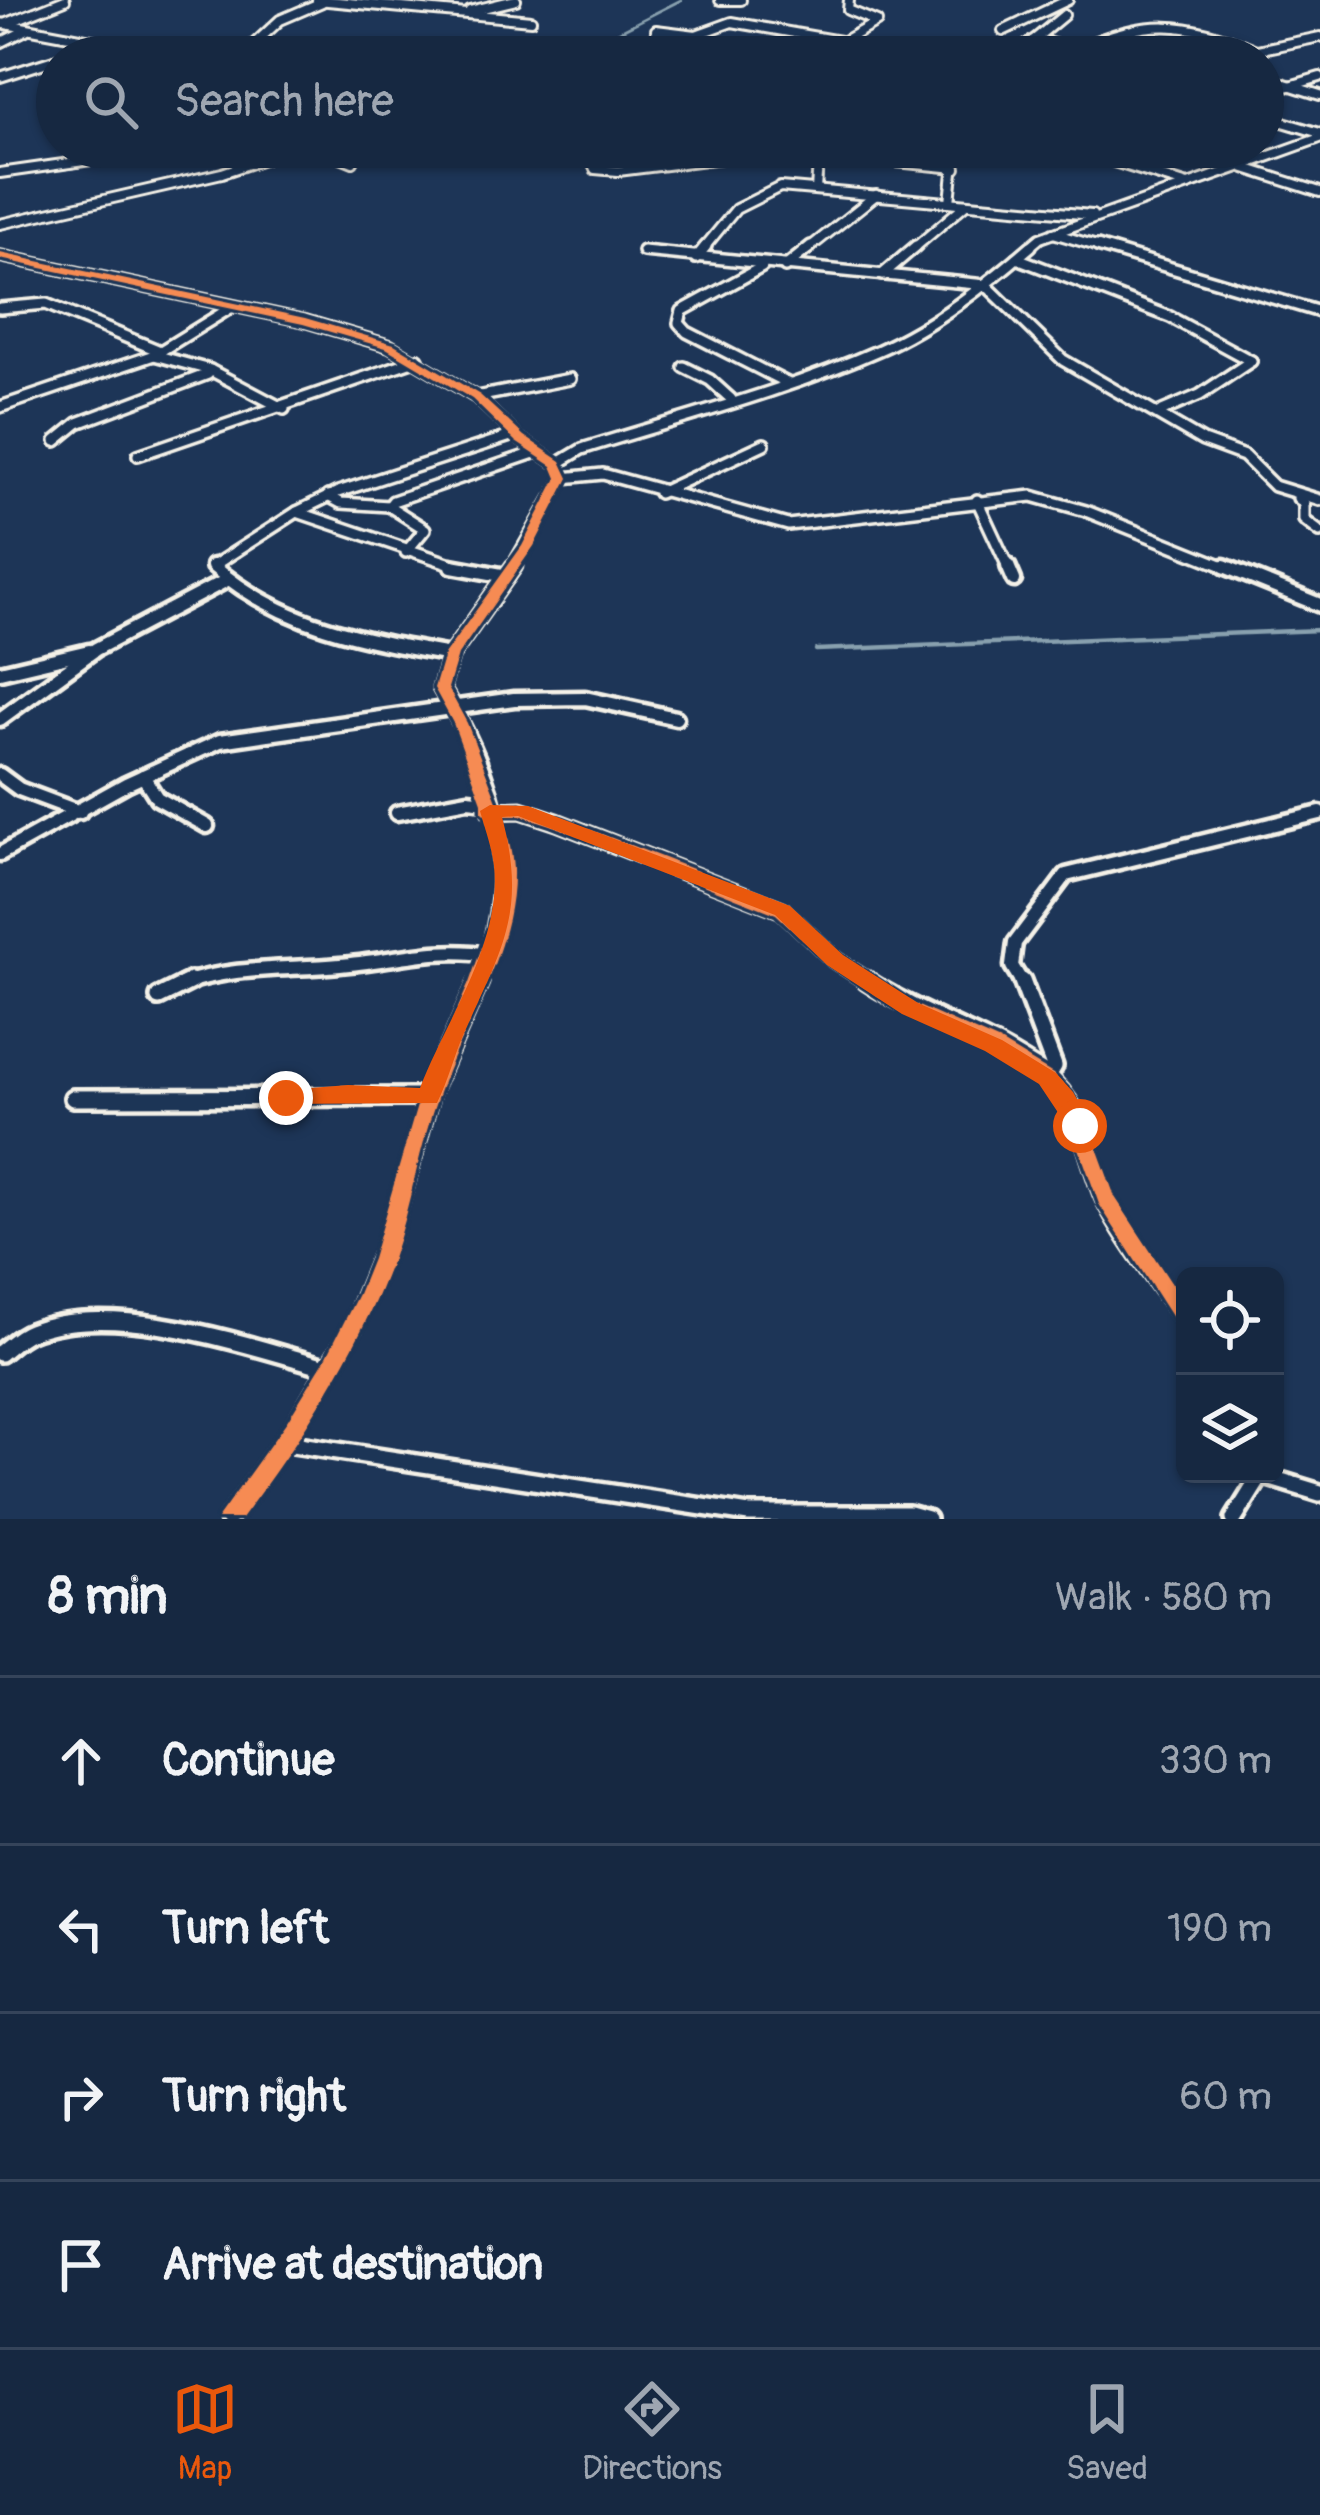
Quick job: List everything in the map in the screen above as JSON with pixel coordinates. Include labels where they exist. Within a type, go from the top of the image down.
[{"type":"street","points":[[2,24],[65,0]]},
{"type":"street","points":[[263,36],[280,20],[322,0],[532,20]]},
{"type":"street","points":[[463,13],[516,0]]},
{"type":"street","points":[[720,0],[741,0]]},
{"type":"street","points":[[849,0],[848,10],[877,22],[853,36]]},
{"type":"street","points":[[1003,31],[1068,0]]},
{"type":"street","points":[[1038,36],[1064,15]]},
{"type":"street","points":[[1109,36],[1167,21],[1213,36]]},
{"type":"street","points":[[656,30],[696,34],[732,22],[811,36]]},
{"type":"street","points":[[2,24],[69,36]]},
{"type":"street","points":[[0,43],[28,29]]},
{"type":"street","points":[[1284,44],[1320,37]]},
{"type":"street","points":[[0,77],[36,65]]},
{"type":"street","points":[[1284,87],[1320,77]]},
{"type":"street","points":[[1284,83],[1320,95]]},
{"type":"street","points":[[1284,123],[1320,136]]},
{"type":"street","points":[[1284,151],[1320,136]]},
{"type":"street","points":[[0,172],[36,167]]},
{"type":"street","points":[[0,224],[237,168]]},
{"type":"street","points":[[595,168],[624,174],[658,168]]},
{"type":"street","points":[[816,190],[817,168]]},
{"type":"street","points":[[950,202],[956,168]]},
{"type":"street","points":[[1133,168],[1189,186]]},
{"type":"street","points":[[229,1519],[286,1443],[382,1262],[428,1097],[489,955],[505,868],[456,707],[441,688],[451,655],[506,576],[560,471],[582,449],[790,384],[883,349],[986,285],[1052,232],[1241,168]]},
{"type":"street","points":[[1247,168],[1320,192]]},
{"type":"street","points":[[696,258],[736,209],[779,187],[1099,216]]},
{"type":"street","points":[[785,267],[876,195]]},
{"type":"street","points":[[882,275],[967,203]]},
{"type":"street","points":[[1052,232],[1320,312]]},
{"type":"street","points":[[643,251],[986,285],[1063,360],[1203,441],[1244,457],[1254,471],[1293,493],[1304,503],[1304,520],[1320,532]]},
{"type":"street","points":[[0,256],[341,331],[418,359],[476,397],[560,471],[603,474],[788,525],[830,524],[1032,496],[1067,504],[1320,605]]},
{"type":"street","points":[[1016,257],[1170,317],[1251,362],[1200,395],[1160,412]]},
{"type":"street","points":[[766,266],[678,316],[687,332],[790,384]]},
{"type":"street","points":[[0,308],[46,304],[157,353],[210,370],[284,409]]},
{"type":"street","points":[[0,407],[157,353],[232,307]]},
{"type":"street","points":[[138,455],[284,409],[418,359]]},
{"type":"street","points":[[684,368],[710,380],[731,399]]},
{"type":"street","points":[[56,441],[78,423],[200,380],[210,370]]},
{"type":"street","points":[[476,397],[570,379]]},
{"type":"street","points":[[451,655],[342,636],[283,613],[227,580],[213,566],[328,496],[514,435]]},
{"type":"street","points":[[659,493],[675,481],[730,463],[764,444]]},
{"type":"street","points":[[389,506],[424,488],[537,452]]},
{"type":"street","points":[[1293,493],[1320,500]]},
{"type":"street","points":[[328,496],[341,503],[389,506],[425,529],[406,552]]},
{"type":"street","points":[[977,500],[1013,580]]},
{"type":"street","points":[[297,512],[468,573],[506,576]]},
{"type":"street","points":[[0,719],[96,649],[227,580]]},
{"type":"street","points":[[0,672],[96,649]]},
{"type":"street","points":[[0,854],[143,776],[220,741],[514,699],[585,698],[676,718]]},
{"type":"street","points":[[0,775],[19,789],[80,812]]},
{"type":"street","points":[[143,776],[158,798],[207,826]]},
{"type":"street","points":[[397,813],[468,800],[520,810],[782,910],[835,960],[910,1009],[994,1046],[1047,1078],[1080,1126],[1106,1199],[1176,1307]]},
{"type":"street","points":[[1047,1078],[1054,1066],[1026,988],[1012,966],[1015,943],[1066,874],[1320,813]]},
{"type":"street","points":[[159,998],[176,984],[239,973],[364,963],[391,955],[458,948],[489,955]]},
{"type":"street","points":[[73,1098],[286,1098],[348,1093],[428,1097]]},
{"type":"street","points":[[0,1353],[37,1328],[73,1321],[139,1321],[328,1368]]},
{"type":"street","points":[[286,1443],[749,1514],[909,1514],[927,1519]]},
{"type":"street","points":[[1234,1519],[1255,1483]]},
{"type":"street","points":[[1284,1483],[1320,1493]]},
{"type":"waterway","points":[[610,36],[681,0]]},
{"type":"waterway","points":[[816,650],[1320,630]]},
{"type":"cycle path","points":[[0,256],[305,321],[390,346],[476,397],[520,439],[557,464],[563,478],[528,546],[451,655],[441,688],[471,748],[503,851],[503,898],[489,955],[430,1092],[389,1239],[352,1329],[315,1395],[228,1519]]},
{"type":"cycle path","points":[[490,811],[521,810],[557,822],[782,910],[835,960],[910,1009],[994,1046],[1047,1078],[1080,1126],[1106,1199],[1176,1307]]},
{"type":"route","points":[[286,1098],[348,1093],[428,1097],[453,1033],[481,980],[499,917],[505,868],[490,811],[520,810],[782,910],[835,960],[910,1009],[994,1046],[1047,1078],[1080,1126]]}]
